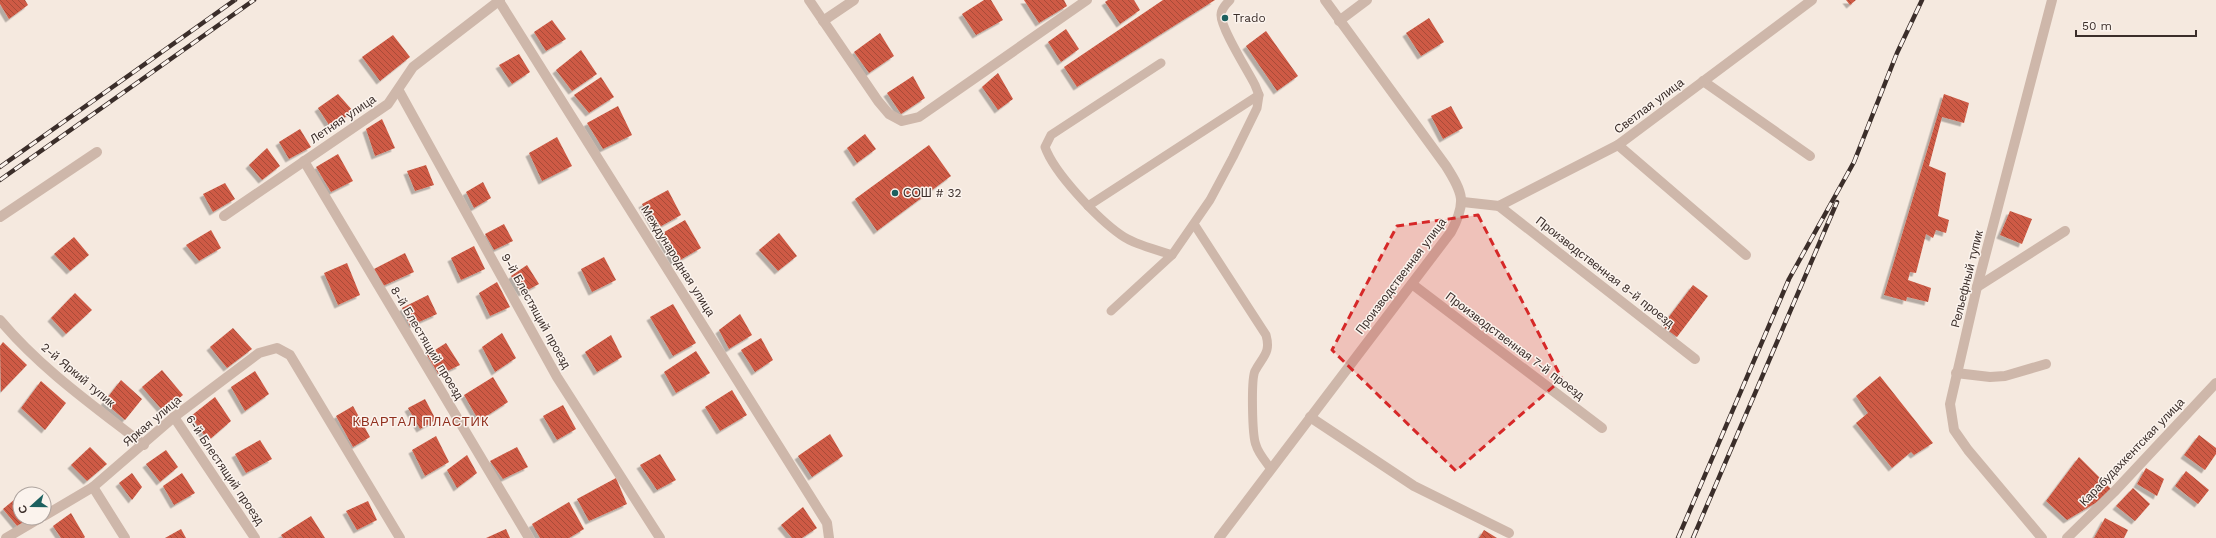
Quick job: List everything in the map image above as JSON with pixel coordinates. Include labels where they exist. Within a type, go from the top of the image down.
[{"type":"street","name":"Летняя улица","points":[[224,216],[388,104],[399,91],[404,78],[413,67],[499,0]]},
{"type":"street","name":"Международная улица","points":[[499,0],[828,523],[829,538]]},
{"type":"street","points":[[809,0],[878,101],[888,114],[902,122],[919,117],[1087,0]]},
{"type":"street","points":[[823,21],[854,0]]},
{"type":"street","points":[[1325,0],[1446,166],[1457,183],[1463,202],[1499,206]]},
{"type":"street","points":[[1339,20],[1367,0]]},
{"type":"street","name":"Светлая улица","points":[[1499,206],[1618,146],[1812,0]]},
{"type":"street","name":"Рельефный тупик","points":[[2042,538],[1968,450],[1954,430],[1950,404],[1977,287],[2052,0]]},
{"type":"street","points":[[1703,81],[1810,156]]},
{"type":"street","name":"9-й Блестящий проезд","points":[[399,91],[557,377],[660,538]]},
{"type":"street","points":[[1618,146],[1746,255]]},
{"type":"street","points":[[0,217],[97,152]]},
{"type":"street","name":"8-й Блестящий проезд","points":[[304,161],[529,538]]},
{"type":"street","name":"Производственная улица","points":[[1219,538],[1451,232],[1458,219],[1463,202]]},
{"type":"street","name":"Производственная 8-й проезд","points":[[1499,206],[1695,359]]},
{"type":"street","points":[[1977,287],[2065,231]]},
{"type":"street","name":"Производственная 7-й проезд","points":[[1412,284],[1602,428]]},
{"type":"street","name":"2-й Яркий тупик","points":[[0,320],[26,349],[56,377],[144,445]]},
{"type":"street","name":"Яркая улица","points":[[52,511],[93,487],[144,445],[174,417],[259,353],[277,348],[290,354],[400,538]]},
{"type":"street","points":[[1956,374],[1990,377],[2006,376],[2046,364]]},
{"type":"street","name":"Карабудахкентская улица","points":[[2067,538],[2114,492],[2216,383]]},
{"type":"street","name":"6-й Блестящий проезд","points":[[174,417],[255,538]]},
{"type":"street","points":[[1310,417],[1414,486],[1509,534]]},
{"type":"street","points":[[93,487],[125,538]]},
{"type":"street","points":[[6,538],[26,526]]},
{"type":"lane","points":[[1111,311],[1172,255],[1210,200],[1234,157],[1256,108],[1259,95],[1224,26],[1221,15],[1225,4],[1230,0]]},
{"type":"lane","points":[[1161,63],[1052,135],[1045,148],[1049,160],[1088,206],[1121,235],[1172,255]]},
{"type":"lane","points":[[1088,206],[1259,95]]},
{"type":"lane","points":[[1194,224],[1266,334],[1269,345],[1255,372],[1253,383],[1254,431],[1256,445],[1271,469]]},
{"type":"highlighted area","points":[[1478,215],[1562,379],[1456,471],[1332,350],[1397,226]]},
{"type":"building","points":[[0,0],[25,0],[28,5],[9,19],[0,4]]},
{"type":"building","points":[[984,0],[991,0],[1003,20],[976,35],[962,14]]},
{"type":"building","points":[[1024,0],[1064,0],[1067,6],[1039,23]]},
{"type":"building","points":[[1108,0],[1134,0],[1140,10],[1120,24],[1105,2]]},
{"type":"building","points":[[1163,0],[1215,0],[1077,87],[1064,67]]},
{"type":"building","points":[[1846,0],[1856,0],[1850,5]]},
{"type":"building","points":[[1429,18],[1444,42],[1421,56],[1406,33]]},
{"type":"building","points":[[552,20],[566,39],[546,51],[534,32]]},
{"type":"building","points":[[1066,29],[1079,49],[1061,62],[1048,42]]},
{"type":"building","points":[[1266,31],[1298,76],[1277,91],[1246,46]]},
{"type":"building","points":[[880,33],[894,56],[869,73],[854,52]]},
{"type":"building","points":[[393,35],[410,57],[380,81],[362,57]]},
{"type":"building","points":[[581,50],[597,74],[572,91],[556,70]]},
{"type":"building","points":[[519,54],[530,72],[512,84],[499,65]]},
{"type":"building","points":[[998,73],[1013,99],[998,110],[982,87]]},
{"type":"building","points":[[913,76],[925,98],[901,114],[887,93]]},
{"type":"building","points":[[601,77],[614,97],[589,113],[574,95]]},
{"type":"building","points":[[338,94],[353,111],[331,128],[318,108]]},
{"type":"building","points":[[1944,94],[1969,103],[1964,123],[1942,117],[1929,166],[1946,173],[1938,216],[1949,220],[1946,233],[1936,230],[1933,238],[1926,234],[1916,273],[1910,272],[1908,280],[1931,288],[1928,302],[1907,297],[1906,301],[1884,295]]},
{"type":"building","points":[[618,106],[632,135],[603,149],[587,123]]},
{"type":"building","points":[[1451,106],[1463,128],[1443,139],[1431,116]]},
{"type":"building","points":[[382,119],[395,148],[375,156],[366,129]]},
{"type":"building","points":[[300,129],[311,147],[289,159],[279,142]]},
{"type":"building","points":[[865,134],[876,149],[857,163],[847,148]]},
{"type":"building","points":[[557,137],[572,166],[542,181],[529,153]]},
{"type":"building","points":[[929,145],[951,176],[877,231],[855,199]]},
{"type":"building","points":[[267,148],[280,166],[262,180],[249,165]]},
{"type":"building","points":[[338,154],[353,181],[331,192],[316,167]]},
{"type":"building","points":[[426,165],[434,185],[415,191],[407,171]]},
{"type":"building","points":[[483,182],[491,198],[474,208],[466,192]]},
{"type":"building","points":[[225,183],[235,199],[213,212],[203,194]]},
{"type":"building","points":[[668,190],[681,215],[656,229],[642,204]]},
{"type":"building","points":[[2010,211],[2032,219],[2022,244],[2000,235]]},
{"type":"building","points":[[685,220],[701,248],[675,263],[659,235]]},
{"type":"building","points":[[504,224],[513,241],[494,250],[485,234]]},
{"type":"building","points":[[211,230],[221,248],[199,261],[186,245]]},
{"type":"building","points":[[779,233],[797,256],[778,271],[759,250]]},
{"type":"building","points":[[74,237],[89,255],[70,271],[54,254]]},
{"type":"building","points":[[474,246],[485,269],[461,280],[451,258]]},
{"type":"building","points":[[405,253],[414,272],[383,286],[374,269]]},
{"type":"building","points":[[604,257],[616,280],[592,292],[581,269]]},
{"type":"building","points":[[347,263],[360,295],[338,305],[324,273]]},
{"type":"building","points":[[527,265],[539,284],[522,293],[511,276]]},
{"type":"building","points":[[497,282],[510,307],[490,316],[479,293]]},
{"type":"building","points":[[1693,285],[1708,296],[1677,337],[1662,326]]},
{"type":"building","points":[[75,293],[92,310],[66,334],[51,318]]},
{"type":"building","points":[[428,295],[437,314],[410,326],[402,308]]},
{"type":"building","points":[[673,304],[696,343],[673,356],[650,317]]},
{"type":"building","points":[[740,314],[752,335],[729,349],[719,330]]},
{"type":"building","points":[[233,328],[252,349],[227,368],[210,347]]},
{"type":"building","points":[[502,333],[516,358],[495,372],[482,347]]},
{"type":"building","points":[[611,335],[622,357],[597,372],[585,352]]},
{"type":"building","points":[[761,338],[773,360],[755,372],[741,350]]},
{"type":"building","points":[[3,342],[27,365],[1,392],[0,346]]},
{"type":"building","points":[[446,343],[460,365],[439,375],[427,355]]},
{"type":"building","points":[[696,351],[710,373],[676,393],[664,372]]},
{"type":"building","points":[[162,370],[183,395],[163,411],[142,387]]},
{"type":"building","points":[[255,371],[269,394],[245,411],[231,387]]},
{"type":"building","points":[[1880,376],[1933,443],[1914,455],[1911,452],[1892,468],[1856,423],[1868,413],[1856,396]]},
{"type":"building","points":[[493,377],[508,402],[479,421],[464,395]]},
{"type":"building","points":[[121,380],[142,399],[125,420],[104,402]]},
{"type":"building","points":[[41,381],[66,403],[45,430],[21,408]]},
{"type":"building","points":[[732,390],[747,415],[720,431],[705,407]]},
{"type":"building","points":[[215,397],[231,421],[208,441],[191,416]]},
{"type":"building","points":[[425,399],[436,420],[420,429],[408,408]]},
{"type":"building","points":[[563,405],[576,429],[557,440],[543,416]]},
{"type":"building","points":[[353,406],[370,437],[353,447],[336,416]]},
{"type":"building","points":[[830,434],[843,456],[812,477],[798,456]]},
{"type":"building","points":[[2199,435],[2216,448],[2216,454],[2205,470],[2184,455]]},
{"type":"building","points":[[436,436],[449,462],[425,476],[412,450]]},
{"type":"building","points":[[260,440],[272,459],[246,473],[235,454]]},
{"type":"building","points":[[90,447],[107,464],[87,481],[71,465]]},
{"type":"building","points":[[517,447],[528,467],[503,479],[490,461]]},
{"type":"building","points":[[166,450],[178,467],[160,482],[146,464]]},
{"type":"building","points":[[660,454],[676,480],[657,490],[640,465]]},
{"type":"building","points":[[467,455],[477,473],[457,488],[447,470]]},
{"type":"building","points":[[2079,457],[2114,492],[2067,520],[2046,501]]},
{"type":"building","points":[[2146,468],[2164,479],[2157,496],[2137,484]]},
{"type":"building","points":[[2186,471],[2209,490],[2198,504],[2175,486]]},
{"type":"building","points":[[132,473],[142,487],[132,500],[119,483]]},
{"type":"building","points":[[182,473],[195,493],[174,505],[163,486]]},
{"type":"building","points":[[616,478],[627,504],[589,521],[577,499]]},
{"type":"building","points":[[2133,488],[2150,504],[2135,521],[2116,506]]},
{"type":"building","points":[[368,501],[377,520],[357,530],[346,511]]},
{"type":"building","points":[[12,502],[12,520],[3,509]]},
{"type":"building","points":[[569,502],[584,529],[569,538],[540,538],[532,524]]},
{"type":"building","points":[[803,507],[817,528],[802,538],[792,538],[781,525]]},
{"type":"building","points":[[71,513],[85,537],[84,538],[61,538],[53,526]]},
{"type":"building","points":[[311,516],[325,538],[283,538],[281,535]]},
{"type":"building","points":[[2105,518],[2128,530],[2124,538],[2094,538]]},
{"type":"building","points":[[181,529],[186,538],[165,538]]},
{"type":"building","points":[[506,529],[510,538],[486,538]]},
{"type":"building","points":[[1484,530],[1497,538],[1479,538]]},
{"type":"railway","points":[[0,167],[235,0]]},
{"type":"railway","points":[[0,180],[254,0]]},
{"type":"railway","points":[[1678,538],[1789,279],[1854,162],[1897,53],[1922,0]]},
{"type":"railway","points":[[1693,538],[1837,202]]},
{"type":"place","name":"Trado","points":[[1225,18]]},
{"type":"place","name":"СОШ # 32","points":[[895,193]]},
{"type":"district","name":"КВАРТАЛ ПЛАСТИК","points":[[421,421]]}]
